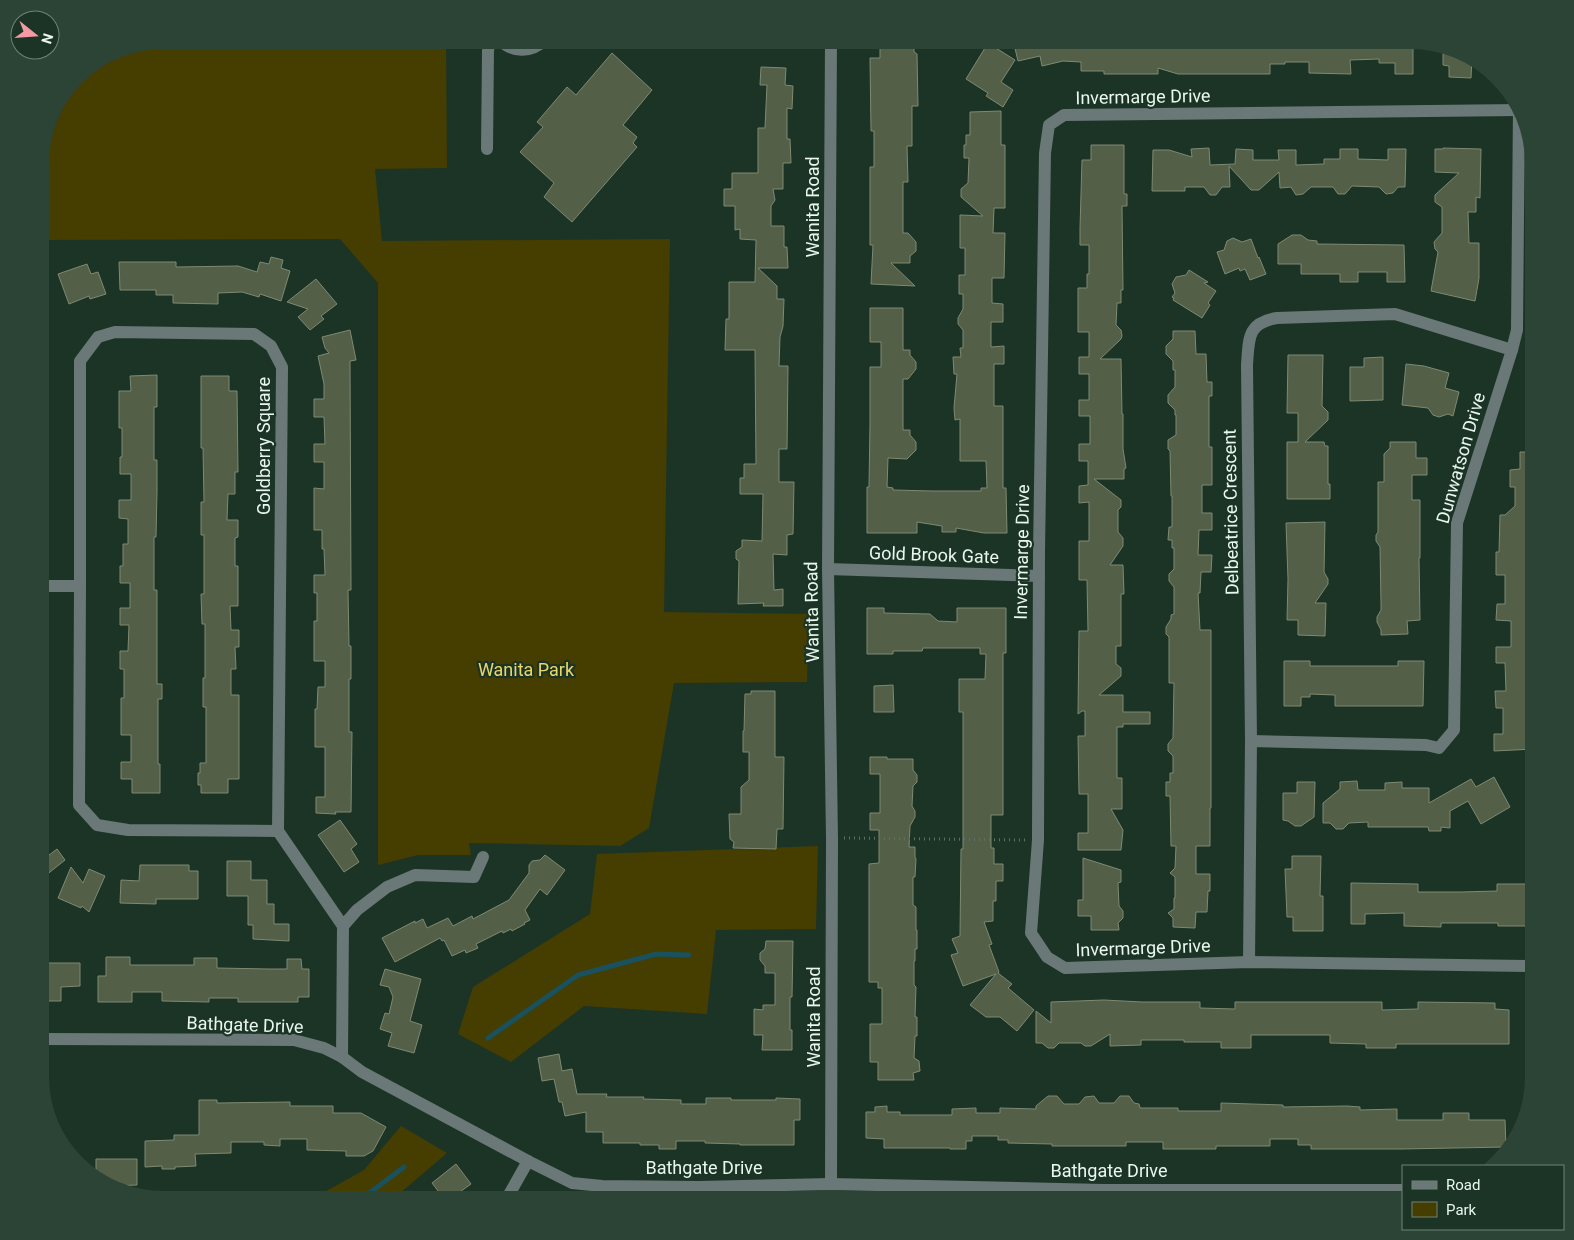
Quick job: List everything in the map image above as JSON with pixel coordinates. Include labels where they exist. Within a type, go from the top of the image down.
[{"type":"street","points":[[487,149],[488,49]]},
{"type":"street","points":[[515,49],[532,49]]},
{"type":"street","name":"Wanita Road","points":[[831,49],[828,569],[832,838],[831,1184]]},
{"type":"street","name":"Invermarge Drive","points":[[1511,108],[1064,115],[1048,125],[1045,153],[1039,576],[1038,840],[1031,933],[1047,957],[1065,968],[1249,962],[1525,966]]},
{"type":"street","name":"Dunwatson Drive","points":[[1251,741],[1426,745],[1439,748],[1454,730],[1457,523],[1512,350],[1516,330],[1519,125]]},
{"type":"street","name":"Delbeatrice Crescent","points":[[1249,962],[1251,741],[1247,365],[1251,333],[1264,320],[1277,318],[1395,314],[1512,350]]},
{"type":"street","name":"Goldberry Square","points":[[115,332],[254,334],[271,346],[282,367],[278,831],[128,830],[97,824],[79,805],[80,361],[98,337],[115,332]]},
{"type":"street","name":"Gold Brook Gate","points":[[828,569],[1039,576]]},
{"type":"street","points":[[49,586],[80,586]]},
{"type":"street","points":[[278,831],[343,926],[342,1057]]},
{"type":"street","points":[[343,926],[357,910],[387,887],[415,875],[474,877],[482,857]]},
{"type":"street","name":"Bathgate Drive","points":[[49,1039],[294,1040],[324,1048],[342,1057],[362,1072],[572,1183],[602,1186],[699,1187],[831,1184],[1016,1191]]},
{"type":"street","points":[[511,1191],[528,1161]]},
{"type":"street","name":"Bathgate Drive","points":[[1387,1191],[1402,1190]]},
{"type":"path","points":[[832,838],[1038,840]]},
{"type":"green space","name":"Wanita Park","points":[[446,49],[447,168],[375,169],[382,241],[670,239],[664,612],[809,614],[807,682],[674,683],[649,828],[620,846],[469,843],[471,855],[418,855],[378,865],[378,283],[340,239],[49,240],[49,156],[57,119],[72,93],[88,77],[119,57],[148,50]]},
{"type":"green space","points":[[818,846],[816,929],[716,930],[707,1014],[584,1006],[511,1062],[458,1034],[473,987],[590,914],[597,854]]},
{"type":"green space","points":[[401,1126],[447,1153],[403,1191],[326,1191],[364,1170]]},
{"type":"building","points":[[880,49],[914,49],[914,52],[917,54],[918,106],[912,106],[912,146],[907,146],[908,182],[903,182],[903,233],[908,233],[916,242],[916,251],[910,256],[910,263],[891,263],[915,286],[871,284],[873,245],[870,245],[870,167],[874,167],[874,131],[871,131],[870,58],[880,58]]},
{"type":"building","points":[[984,49],[998,49],[1015,60],[1001,82],[1013,90],[1003,107],[986,96],[988,93],[966,79]]},
{"type":"building","points":[[1015,49],[1413,49],[1413,74],[1395,74],[1395,63],[1379,63],[1379,59],[1350,60],[1351,74],[1309,73],[1309,62],[1270,64],[1270,74],[1178,74],[1158,68],[1158,74],[1104,74],[1104,71],[1081,71],[1081,62],[1063,61],[1042,66],[1040,56],[1018,61]]},
{"type":"building","points":[[612,53],[652,90],[623,125],[637,137],[633,143],[637,147],[572,222],[544,197],[554,183],[520,152],[543,127],[537,122],[567,87],[576,95]]},
{"type":"building","points":[[1443,54],[1455,57],[1472,66],[1471,78],[1449,77],[1449,66],[1443,65]]},
{"type":"building","points":[[761,67],[786,68],[785,85],[793,86],[792,109],[787,108],[787,139],[790,139],[791,163],[783,163],[783,189],[773,189],[775,200],[771,206],[771,226],[784,226],[784,247],[787,247],[788,268],[758,268],[777,286],[777,299],[784,299],[779,366],[788,366],[787,449],[779,449],[779,482],[794,482],[793,534],[787,535],[787,555],[773,554],[774,590],[783,589],[783,606],[763,606],[764,603],[738,604],[739,561],[736,559],[736,551],[742,547],[742,540],[762,541],[763,494],[740,494],[740,478],[744,478],[744,464],[756,464],[755,350],[725,350],[726,319],[729,319],[729,282],[755,282],[756,240],[740,239],[740,229],[735,230],[735,206],[724,206],[724,189],[732,189],[732,173],[758,173],[758,128],[765,128],[767,85],[760,85]]},
{"type":"building","points":[[1001,111],[1001,145],[1005,145],[1005,208],[994,208],[993,233],[1005,233],[1004,278],[992,278],[992,303],[1003,304],[1003,322],[991,322],[991,347],[1004,346],[1004,364],[994,364],[994,406],[1003,406],[1003,488],[1006,488],[1007,533],[984,533],[956,528],[956,532],[942,532],[942,526],[917,522],[917,533],[867,533],[870,367],[881,367],[881,342],[870,342],[870,308],[903,308],[903,350],[910,350],[910,355],[916,362],[916,369],[908,379],[903,379],[903,430],[910,430],[910,435],[916,442],[916,450],[907,459],[888,458],[887,487],[893,488],[893,490],[932,491],[981,491],[981,488],[987,488],[986,461],[960,461],[960,419],[955,420],[954,408],[957,374],[954,374],[953,357],[961,357],[960,348],[963,348],[963,330],[958,324],[958,318],[963,309],[963,294],[959,294],[959,275],[965,275],[965,248],[960,248],[960,215],[983,216],[961,197],[961,189],[968,183],[969,158],[964,158],[964,145],[966,145],[966,135],[970,135],[970,112]]},
{"type":"building","points":[[1091,145],[1124,145],[1124,194],[1127,194],[1127,206],[1122,206],[1123,290],[1121,290],[1121,303],[1117,303],[1116,325],[1121,330],[1122,336],[1100,359],[1121,359],[1123,449],[1126,468],[1124,469],[1124,479],[1094,479],[1121,500],[1121,507],[1118,510],[1118,532],[1123,538],[1123,546],[1110,565],[1123,565],[1124,594],[1121,594],[1121,646],[1116,646],[1116,664],[1121,668],[1121,676],[1099,695],[1123,695],[1123,712],[1150,712],[1150,724],[1123,724],[1123,727],[1117,727],[1117,778],[1122,778],[1122,809],[1111,809],[1123,830],[1121,850],[1078,850],[1078,833],[1088,833],[1088,794],[1079,794],[1078,736],[1085,736],[1085,711],[1078,714],[1079,631],[1088,631],[1087,580],[1079,580],[1079,541],[1089,541],[1089,502],[1079,503],[1079,486],[1088,485],[1088,461],[1079,461],[1079,444],[1090,444],[1090,416],[1079,416],[1079,400],[1089,400],[1089,374],[1079,374],[1079,357],[1089,357],[1089,332],[1078,332],[1078,288],[1087,288],[1087,274],[1089,274],[1089,245],[1080,245],[1080,228],[1082,160],[1091,160]]},
{"type":"building","points":[[1209,148],[1210,165],[1235,164],[1236,149],[1253,150],[1253,160],[1279,160],[1278,150],[1296,150],[1296,165],[1324,164],[1324,159],[1340,159],[1340,149],[1358,149],[1358,159],[1388,160],[1388,149],[1406,149],[1405,187],[1398,187],[1393,193],[1386,194],[1379,187],[1352,186],[1345,194],[1338,194],[1333,187],[1311,187],[1303,194],[1296,195],[1291,187],[1280,188],[1279,172],[1259,190],[1251,190],[1229,166],[1230,187],[1222,187],[1216,195],[1210,195],[1204,187],[1185,187],[1185,191],[1152,191],[1153,150],[1169,150],[1192,157],[1191,149]]},
{"type":"building","points":[[1435,149],[1481,149],[1480,198],[1476,197],[1476,212],[1468,212],[1469,243],[1479,243],[1479,278],[1475,301],[1431,291],[1438,252],[1435,249],[1434,242],[1442,233],[1442,207],[1435,202],[1435,195],[1459,173],[1435,172]]},
{"type":"building","points":[[1292,235],[1301,235],[1308,240],[1317,241],[1317,244],[1404,245],[1405,282],[1387,282],[1387,272],[1358,272],[1358,282],[1340,282],[1340,274],[1301,274],[1301,264],[1278,264],[1278,244]]},
{"type":"building","points":[[1233,238],[1242,242],[1251,239],[1266,274],[1250,280],[1245,269],[1240,271],[1239,268],[1225,274],[1217,252],[1224,250],[1227,241]]},
{"type":"building","points":[[271,257],[283,260],[281,268],[290,271],[281,301],[260,294],[259,297],[242,292],[218,293],[218,304],[173,303],[173,295],[156,295],[156,290],[120,290],[119,262],[176,262],[176,267],[238,266],[257,272],[260,262],[269,264]]},
{"type":"building","points":[[87,264],[91,274],[98,272],[106,294],[90,299],[89,296],[69,304],[58,274]]},
{"type":"building","points":[[1189,270],[1208,282],[1204,283],[1216,291],[1208,303],[1210,305],[1202,318],[1173,300],[1174,298],[1172,297],[1175,293],[1172,284],[1176,277],[1186,275]]},
{"type":"building","points":[[316,279],[337,304],[321,316],[324,319],[310,330],[298,317],[308,309],[287,302]]},
{"type":"building","points":[[350,330],[356,360],[350,361],[351,590],[348,590],[349,646],[351,646],[349,732],[352,732],[351,812],[335,812],[336,814],[316,813],[316,797],[325,797],[325,747],[315,747],[315,709],[317,709],[318,687],[325,687],[325,661],[314,661],[314,621],[317,621],[317,593],[314,593],[314,575],[325,575],[322,530],[314,530],[314,488],[324,489],[324,462],[314,462],[314,444],[325,444],[324,417],[314,417],[314,399],[324,399],[324,384],[318,356],[329,353],[325,348],[322,337]]},
{"type":"building","points":[[1173,331],[1195,331],[1196,354],[1206,354],[1207,382],[1212,382],[1212,396],[1209,396],[1209,447],[1212,447],[1212,485],[1202,485],[1202,513],[1212,513],[1212,530],[1199,530],[1198,555],[1212,555],[1211,572],[1201,572],[1200,593],[1198,593],[1200,630],[1211,630],[1210,846],[1196,846],[1196,874],[1210,874],[1210,891],[1208,891],[1207,912],[1196,912],[1195,928],[1173,927],[1173,918],[1168,913],[1174,909],[1175,877],[1170,873],[1175,868],[1176,846],[1171,846],[1170,796],[1166,796],[1166,782],[1170,782],[1170,773],[1173,773],[1173,756],[1168,751],[1168,744],[1173,738],[1174,683],[1169,683],[1169,637],[1166,634],[1166,627],[1171,619],[1171,615],[1174,614],[1174,587],[1169,581],[1169,574],[1174,569],[1174,548],[1172,548],[1172,540],[1168,540],[1169,527],[1172,527],[1172,496],[1168,440],[1176,435],[1176,415],[1175,410],[1168,403],[1168,395],[1175,387],[1175,370],[1173,370],[1173,361],[1166,354],[1166,346],[1173,339]]},
{"type":"building","points":[[1288,355],[1323,355],[1322,406],[1328,412],[1328,420],[1305,442],[1324,442],[1325,446],[1328,446],[1330,499],[1287,499],[1287,442],[1298,442],[1298,413],[1287,413]]},
{"type":"building","points":[[1383,357],[1383,400],[1350,401],[1350,367],[1364,367],[1364,358]]},
{"type":"building","points":[[1406,364],[1424,366],[1449,373],[1445,388],[1459,392],[1453,416],[1448,414],[1439,417],[1433,415],[1428,408],[1402,405]]},
{"type":"building","points":[[157,375],[157,407],[154,407],[154,460],[157,460],[157,492],[156,537],[154,537],[154,590],[157,590],[157,684],[162,684],[162,699],[158,699],[160,793],[132,793],[132,779],[121,779],[121,762],[131,762],[131,735],[121,735],[121,698],[124,698],[124,669],[120,669],[120,651],[128,651],[129,625],[120,625],[120,608],[130,608],[130,583],[120,583],[120,566],[123,566],[123,544],[128,544],[128,519],[119,518],[119,500],[131,500],[131,474],[120,474],[122,428],[119,428],[119,391],[131,391],[130,376]]},
{"type":"building","points":[[201,376],[229,376],[229,391],[237,391],[238,472],[235,472],[235,494],[228,494],[227,520],[238,520],[238,537],[235,538],[235,566],[238,566],[238,606],[230,606],[231,630],[239,630],[239,647],[235,647],[236,669],[231,669],[231,695],[239,695],[239,779],[228,779],[228,793],[201,793],[201,785],[198,785],[200,763],[206,763],[206,707],[203,707],[205,624],[202,624],[201,594],[204,594],[204,535],[201,535],[201,502],[204,502],[203,448],[201,448]]},
{"type":"building","points":[[1390,442],[1416,442],[1416,458],[1427,458],[1427,475],[1412,475],[1412,500],[1420,500],[1420,620],[1407,621],[1408,634],[1381,635],[1377,622],[1377,617],[1381,610],[1380,547],[1376,541],[1378,532],[1378,482],[1384,482],[1384,454],[1390,448]]},
{"type":"building","points":[[1520,452],[1525,452],[1525,749],[1494,751],[1494,734],[1503,734],[1503,708],[1496,708],[1495,691],[1506,691],[1505,663],[1496,663],[1496,647],[1511,647],[1511,621],[1496,620],[1497,604],[1505,604],[1505,575],[1496,575],[1496,552],[1499,552],[1500,515],[1505,515],[1515,506],[1515,487],[1510,487],[1510,470],[1520,469]]},
{"type":"building","points":[[1325,522],[1324,572],[1328,579],[1328,584],[1315,603],[1326,603],[1325,636],[1298,635],[1298,620],[1287,620],[1286,523]]},
{"type":"building","points":[[867,608],[884,608],[884,613],[930,614],[938,621],[957,622],[957,608],[1006,608],[1006,653],[1003,653],[1003,815],[991,815],[991,848],[994,848],[994,864],[1003,864],[1003,881],[996,881],[993,921],[984,922],[992,944],[989,945],[998,973],[1012,984],[1008,988],[1034,1010],[1017,1031],[1000,1017],[986,1017],[970,1005],[996,974],[963,986],[951,955],[958,953],[952,939],[960,936],[961,849],[963,849],[963,712],[959,712],[959,679],[985,679],[986,654],[980,654],[980,648],[923,648],[922,651],[893,651],[893,654],[867,654]]},
{"type":"building","points":[[1284,661],[1310,661],[1310,666],[1398,666],[1398,661],[1424,661],[1423,706],[1335,706],[1335,695],[1310,694],[1310,697],[1301,697],[1301,706],[1284,706]]},
{"type":"building","points":[[893,685],[894,712],[874,712],[874,686]]},
{"type":"building","points":[[751,691],[775,691],[775,757],[784,757],[783,829],[777,829],[776,849],[733,848],[734,842],[730,839],[729,814],[741,814],[741,787],[749,780],[749,752],[743,752],[743,731],[745,694],[751,694]]},
{"type":"building","points":[[870,757],[913,759],[913,770],[917,775],[917,782],[913,786],[912,806],[915,811],[915,817],[910,826],[909,847],[915,847],[916,859],[915,877],[913,877],[913,905],[916,907],[917,930],[914,985],[916,987],[915,1017],[917,1017],[917,1036],[915,1036],[914,1058],[919,1061],[920,1071],[913,1073],[914,1080],[878,1080],[878,1062],[870,1062],[870,1024],[882,1024],[882,988],[878,988],[878,982],[869,982],[869,864],[879,863],[879,830],[870,830],[870,813],[880,813],[880,774],[870,774]]},
{"type":"building","points":[[1494,777],[1510,807],[1481,824],[1468,801],[1450,811],[1450,828],[1441,827],[1441,831],[1429,831],[1428,827],[1368,827],[1368,822],[1349,823],[1343,829],[1336,829],[1330,823],[1323,823],[1323,803],[1340,789],[1340,782],[1357,781],[1358,790],[1385,790],[1385,783],[1402,782],[1402,788],[1429,788],[1429,803],[1471,779],[1476,787]]},
{"type":"building","points":[[1297,782],[1315,782],[1314,817],[1301,826],[1295,826],[1283,820],[1283,793],[1297,793]]},
{"type":"building","points":[[340,820],[357,844],[351,849],[359,862],[344,872],[318,835]]},
{"type":"building","points":[[57,849],[65,860],[49,873],[49,855]]},
{"type":"building","points":[[545,855],[565,870],[547,895],[540,889],[525,910],[530,920],[525,924],[512,931],[511,929],[503,933],[502,931],[476,944],[478,948],[466,953],[465,950],[452,956],[444,940],[442,941],[440,938],[395,962],[382,938],[415,921],[415,923],[423,919],[427,928],[448,918],[453,926],[472,916],[473,919],[509,900],[529,873],[529,865],[532,861],[540,860]]},
{"type":"building","points":[[1292,856],[1321,856],[1320,896],[1323,896],[1323,931],[1293,931],[1293,917],[1287,917],[1285,869],[1292,869]]},
{"type":"building","points":[[1083,858],[1121,870],[1121,882],[1118,883],[1119,906],[1123,911],[1123,918],[1118,923],[1119,930],[1091,930],[1091,916],[1078,916],[1078,900],[1083,900]]},
{"type":"building","points":[[227,861],[251,861],[251,880],[267,880],[267,904],[274,904],[274,924],[289,924],[289,941],[253,939],[253,925],[248,925],[248,896],[227,896]]},
{"type":"building","points":[[140,865],[189,865],[189,871],[198,871],[198,899],[156,899],[156,904],[120,903],[121,880],[139,881]]},
{"type":"building","points":[[71,867],[83,883],[89,869],[105,876],[89,912],[82,906],[81,908],[58,898]]},
{"type":"building","points":[[1351,883],[1418,884],[1418,892],[1497,891],[1497,884],[1525,884],[1525,926],[1498,926],[1498,923],[1441,923],[1441,927],[1404,926],[1404,913],[1365,914],[1365,924],[1351,924]]},
{"type":"building","points":[[766,941],[793,941],[792,997],[790,997],[792,1050],[762,1050],[763,1035],[754,1035],[754,1009],[763,1010],[763,1005],[775,1005],[775,973],[765,973],[765,966],[760,960],[760,953],[765,949]]},
{"type":"building","points":[[106,957],[130,957],[130,965],[194,965],[194,958],[217,958],[217,968],[269,969],[287,969],[287,959],[301,959],[302,969],[309,969],[309,997],[298,997],[298,1002],[238,1002],[238,998],[209,998],[209,1002],[162,1001],[162,992],[132,992],[132,1002],[98,1002],[98,976],[106,976]]},
{"type":"building","points":[[49,963],[80,963],[80,986],[61,987],[61,1001],[49,1001]]},
{"type":"building","points":[[385,969],[421,979],[410,1021],[422,1025],[414,1053],[388,1046],[392,1033],[380,1029],[385,1013],[389,1014],[393,997],[389,987],[380,985]]},
{"type":"building","points":[[1104,1000],[1200,1002],[1200,1008],[1235,1009],[1235,1002],[1382,1002],[1382,1010],[1418,1009],[1418,1002],[1495,1003],[1495,1009],[1509,1010],[1509,1044],[1396,1044],[1396,1048],[1366,1048],[1366,1044],[1330,1043],[1330,1035],[1251,1035],[1251,1048],[1221,1048],[1221,1042],[1184,1042],[1184,1040],[1141,1040],[1141,1045],[1110,1046],[1110,1034],[1091,1046],[1085,1046],[1081,1043],[1059,1043],[1054,1048],[1048,1048],[1042,1043],[1036,1043],[1036,1011],[1051,1023],[1051,1002]]},
{"type":"building","points":[[559,1054],[562,1071],[572,1069],[577,1094],[607,1094],[606,1097],[644,1097],[643,1099],[681,1100],[681,1104],[706,1104],[706,1098],[731,1098],[731,1100],[800,1099],[800,1120],[794,1120],[794,1145],[740,1145],[705,1143],[705,1141],[676,1141],[676,1149],[659,1149],[659,1145],[603,1143],[603,1132],[586,1132],[586,1112],[565,1116],[562,1102],[559,1102],[554,1079],[542,1081],[538,1058]]},
{"type":"building","points":[[1048,1096],[1057,1096],[1064,1104],[1079,1104],[1085,1097],[1094,1096],[1099,1103],[1114,1103],[1120,1096],[1129,1096],[1134,1103],[1139,1104],[1140,1108],[1178,1108],[1178,1111],[1221,1111],[1221,1103],[1283,1105],[1283,1107],[1347,1106],[1360,1107],[1360,1110],[1397,1109],[1397,1120],[1443,1120],[1443,1113],[1469,1113],[1469,1120],[1505,1120],[1506,1140],[1501,1147],[1311,1149],[1311,1145],[1298,1145],[1298,1139],[1270,1139],[1270,1146],[1216,1146],[1216,1149],[1163,1149],[1163,1142],[1126,1142],[1126,1146],[1052,1146],[1052,1144],[1008,1143],[1008,1140],[998,1140],[998,1136],[972,1136],[972,1141],[966,1141],[966,1149],[950,1149],[884,1148],[884,1139],[866,1138],[866,1112],[875,1112],[875,1107],[887,1106],[887,1112],[900,1112],[900,1115],[952,1115],[952,1109],[976,1108],[976,1113],[1000,1113],[1000,1108],[1036,1109],[1036,1106]]},
{"type":"building","points":[[199,1100],[217,1100],[217,1103],[290,1102],[290,1106],[333,1106],[333,1113],[361,1113],[386,1127],[373,1151],[364,1156],[346,1156],[346,1151],[307,1150],[307,1139],[280,1139],[280,1146],[264,1145],[264,1142],[231,1142],[231,1153],[195,1154],[196,1166],[175,1167],[175,1169],[162,1169],[162,1166],[145,1167],[145,1141],[174,1140],[174,1135],[199,1135]]},
{"type":"building","points":[[96,1159],[137,1159],[137,1185],[119,1183],[96,1170]]},
{"type":"building","points":[[456,1164],[471,1184],[461,1191],[438,1191],[432,1183]]},
{"type":"waterway","points":[[488,1038],[578,975],[656,954],[689,955]]},
{"type":"waterway","points":[[372,1191],[404,1167]]}]
